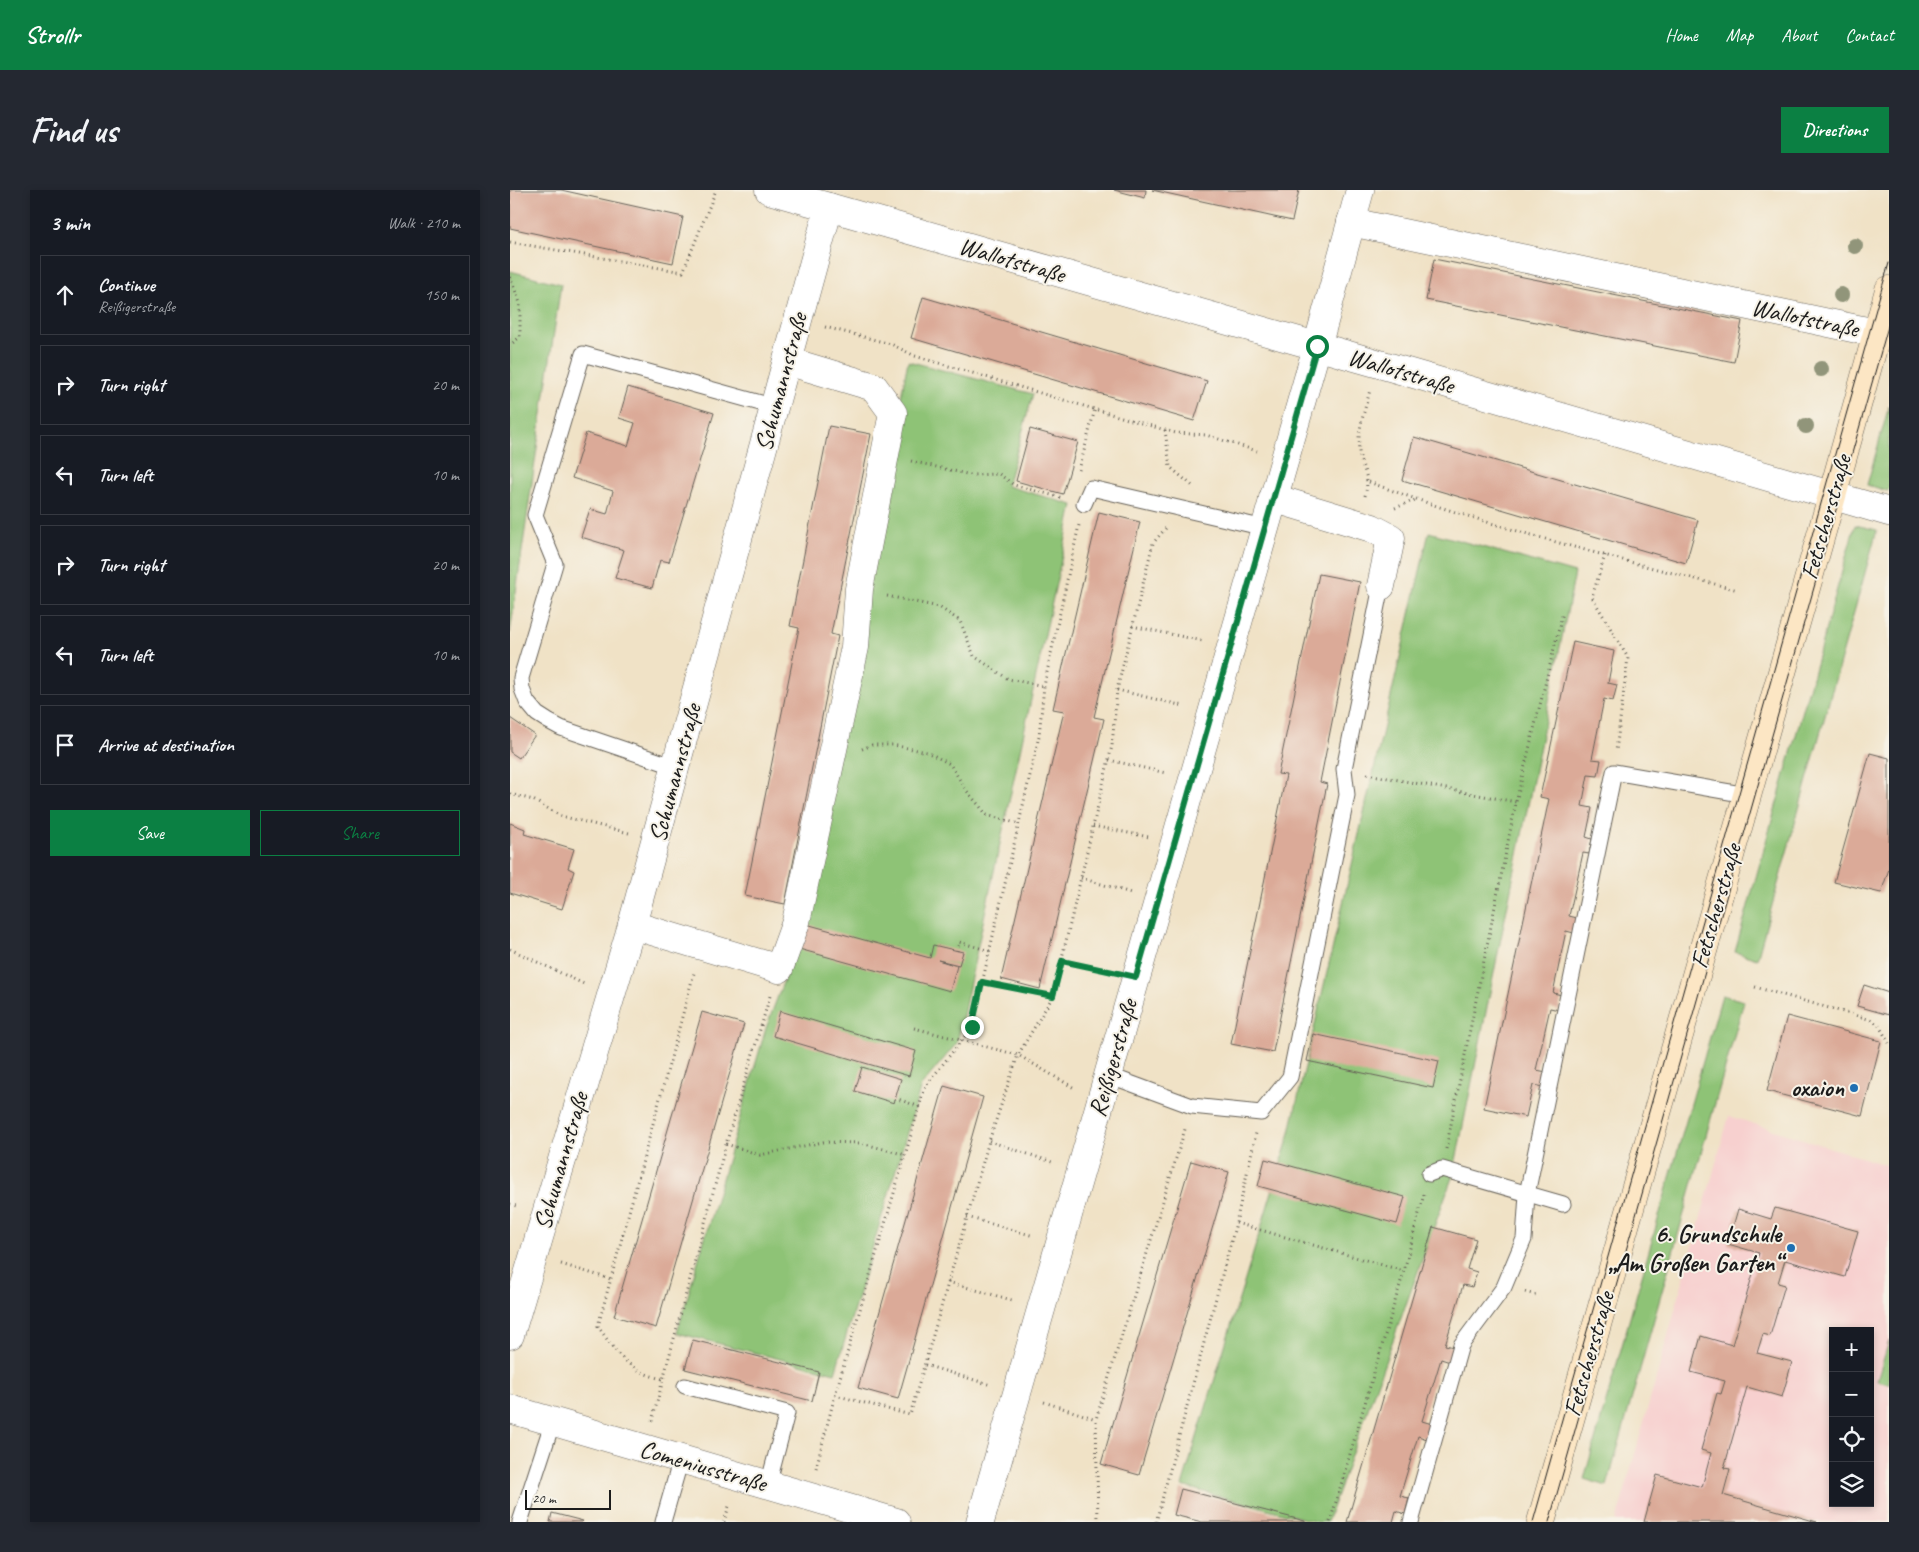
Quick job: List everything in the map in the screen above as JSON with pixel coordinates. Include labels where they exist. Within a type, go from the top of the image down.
[{"type":"main road","name":"Fetscherstraße","points":[[1541,1522],[1889,290]]},
{"type":"street","name":"Wallotstraße","points":[[769,190],[1889,512]]},
{"type":"street","name":"Reißigerstraße","points":[[980,1522],[1360,190]]},
{"type":"street","name":"Schumannstraße","points":[[510,1335],[632,925],[829,207]]},
{"type":"street","name":"Wallotstraße","points":[[1351,222],[1876,333]]},
{"type":"street","points":[[632,925],[779,969],[796,922],[855,647],[859,589],[893,413],[874,387],[788,360]]},
{"type":"street","points":[[1273,498],[1372,528],[1391,538],[1381,586]]},
{"type":"street","name":"Comeniusstraße","points":[[510,1409],[896,1522]]},
{"type":"lane","points":[[676,767],[561,728],[537,714],[527,702],[522,689],[521,678],[555,564],[535,515],[583,354],[774,407]]},
{"type":"lane","points":[[1084,504],[1091,488],[1264,528]]},
{"type":"lane","points":[[1108,1075],[1192,1106],[1261,1113],[1290,1077],[1347,795],[1344,769],[1381,586]]},
{"type":"lane","points":[[1411,1522],[1461,1345],[1504,1287],[1524,1239],[1527,1194],[1614,772],[1747,796]]},
{"type":"lane","points":[[1435,1171],[1563,1204]]},
{"type":"lane","points":[[685,1386],[787,1413],[768,1485]]},
{"type":"lane","points":[[520,1522],[553,1421]]},
{"type":"lane","points":[[663,1522],[681,1459]]},
{"type":"path","points":[[510,242],[684,272],[716,190]]},
{"type":"path","points":[[510,277],[520,304],[520,337],[510,345]]},
{"type":"path","points":[[798,321],[891,344],[915,356],[1165,430],[1206,435],[1284,460]]},
{"type":"path","points":[[1372,528],[1364,499],[1369,482],[1359,452],[1360,427],[1376,363]]},
{"type":"path","points":[[1091,488],[1075,484],[1095,409]]},
{"type":"path","points":[[1165,430],[1170,467],[1195,488],[1213,516]]},
{"type":"path","points":[[808,1496],[835,1395],[925,1087],[972,1027],[1039,736],[1044,686],[1084,504],[1014,485],[998,474],[971,475],[886,455]]},
{"type":"path","points":[[1369,482],[1415,500],[1605,555],[1738,590]]},
{"type":"path","points":[[835,1395],[910,1415],[989,1141],[1018,1055],[1053,996],[1112,746],[1116,690],[1153,543],[1181,509]]},
{"type":"path","points":[[1605,555],[1592,597],[1628,658],[1614,772]]},
{"type":"path","points":[[859,589],[940,607],[960,621],[974,656],[1008,679],[1044,686]]},
{"type":"path","points":[[1330,1522],[1435,1171],[1516,802],[1563,612]]},
{"type":"path","points":[[1132,626],[1231,647]]},
{"type":"path","points":[[1116,690],[1212,712]]},
{"type":"path","points":[[831,761],[872,745],[893,745],[927,752],[950,764],[966,790],[987,815],[1019,824]]},
{"type":"path","points":[[1108,760],[1193,779]]},
{"type":"path","points":[[1344,769],[1516,802]]},
{"type":"path","points":[[510,794],[533,800],[561,816],[656,840]]},
{"type":"path","points":[[1093,826],[1174,843]]},
{"type":"path","points":[[1081,878],[1158,900]]},
{"type":"path","points":[[957,951],[959,942],[990,951]]},
{"type":"path","points":[[662,1379],[645,1375],[618,1356],[598,1326],[702,945]]},
{"type":"path","points":[[510,949],[610,997]]},
{"type":"path","points":[[1062,961],[1136,977]]},
{"type":"path","points":[[645,1448],[726,1144],[779,969]]},
{"type":"path","points":[[982,982],[1053,996]]},
{"type":"path","points":[[1755,987],[1868,1019],[1878,1024],[1889,1043]]},
{"type":"path","points":[[914,1028],[1018,1055],[1100,1103]]},
{"type":"path","points":[[895,1098],[920,1107]]},
{"type":"path","points":[[1098,1522],[1096,1419],[1192,1106]]},
{"type":"path","points":[[1156,1522],[1236,1223],[1261,1113]]},
{"type":"path","points":[[989,1141],[1080,1171]]},
{"type":"path","points":[[726,1144],[760,1155],[823,1142],[861,1143],[906,1155]]},
{"type":"path","points":[[967,1217],[1060,1243]]},
{"type":"path","points":[[1236,1223],[1404,1270]]},
{"type":"path","points":[[534,1256],[610,1280]]},
{"type":"path","points":[[948,1282],[1041,1308]]},
{"type":"path","points":[[925,1365],[1096,1419]]},
{"type":"shaded area","name":"6. Grundschule „Am Großen Garten“","points":[[1729,1116],[1889,1166],[1889,1522],[1616,1522]]},
{"type":"green space","points":[[510,271],[561,284],[510,633]]},
{"type":"green space","points":[[908,361],[1033,394],[1007,486],[1073,505],[957,1043],[921,1086],[835,1373],[677,1333],[766,1028],[806,921],[853,643]]},
{"type":"green space","points":[[1889,406],[1889,488],[1888,491],[1867,485]]},
{"type":"green space","points":[[1855,525],[1877,530],[1757,959],[1735,952]]},
{"type":"green space","points":[[1429,532],[1575,573],[1453,1175],[1327,1522],[1316,1522],[1182,1486],[1289,1136]]},
{"type":"green space","points":[[1722,995],[1744,1001],[1607,1486],[1584,1479]]},
{"type":"green space","points":[[1889,1341],[1889,1384],[1877,1381]]},
{"type":"building","points":[[510,190],[561,190],[683,217],[673,263],[510,228]]},
{"type":"building","points":[[1114,190],[1146,190],[1145,198]]},
{"type":"building","points":[[1152,190],[1299,190],[1292,221]]},
{"type":"building","points":[[1434,259],[1742,321],[1734,362],[1426,300]]},
{"type":"building","points":[[923,297],[1207,381],[1194,421],[911,338]]},
{"type":"building","points":[[628,387],[714,413],[669,562],[660,560],[652,588],[615,578],[624,550],[581,537],[590,509],[607,514],[613,491],[572,478],[586,433],[628,446],[635,423],[619,418]]},
{"type":"building","points":[[829,426],[871,434],[831,634],[838,636],[785,904],[745,896],[799,628],[790,626]]},
{"type":"building","points":[[1030,429],[1078,442],[1063,494],[1016,481]]},
{"type":"building","points":[[1414,437],[1698,520],[1686,563],[1402,480]]},
{"type":"building","points":[[1099,512],[1140,522],[1094,717],[1104,719],[1040,989],[1001,979],[1064,711],[1053,709]]},
{"type":"building","points":[[1319,574],[1360,582],[1320,782],[1327,784],[1273,1052],[1231,1044],[1286,775],[1278,774]]},
{"type":"building","points":[[1573,642],[1614,651],[1608,683],[1617,685],[1613,701],[1604,699],[1592,759],[1601,760],[1598,776],[1588,775],[1582,806],[1592,808],[1586,837],[1592,839],[1589,854],[1583,853],[1569,916],[1577,918],[1574,933],[1566,931],[1553,993],[1562,995],[1559,1010],[1550,1008],[1536,1070],[1547,1072],[1543,1087],[1533,1085],[1526,1117],[1484,1108],[1549,799],[1540,797]]},
{"type":"building","points":[[510,718],[535,735],[519,758],[510,752]]},
{"type":"building","points":[[1870,753],[1889,758],[1889,869],[1881,893],[1834,882]]},
{"type":"building","points":[[510,823],[525,829],[524,834],[574,849],[568,868],[574,871],[562,909],[510,893]]},
{"type":"building","points":[[806,924],[930,958],[933,945],[963,952],[959,965],[938,960],[957,966],[950,991],[799,949]]},
{"type":"building","points":[[1864,985],[1889,993],[1889,1015],[1857,1006]]},
{"type":"building","points":[[780,1011],[916,1051],[909,1076],[773,1036]]},
{"type":"building","points":[[702,1012],[744,1024],[656,1328],[614,1316]]},
{"type":"building","points":[[1787,1016],[1881,1041],[1862,1116],[1767,1091]]},
{"type":"building","points":[[1313,1034],[1439,1061],[1433,1088],[1307,1061]]},
{"type":"building","points":[[862,1067],[901,1079],[894,1103],[855,1091]]},
{"type":"building","points":[[944,1086],[983,1097],[898,1399],[858,1388]]},
{"type":"building","points":[[1265,1159],[1405,1197],[1397,1224],[1258,1186]]},
{"type":"building","points":[[1191,1161],[1229,1172],[1139,1475],[1101,1464]]},
{"type":"building","points":[[1775,1208],[1858,1231],[1845,1277],[1785,1260],[1778,1283],[1785,1285],[1770,1336],[1763,1334],[1757,1353],[1792,1362],[1782,1397],[1747,1387],[1724,1468],[1730,1469],[1723,1495],[1817,1522],[1644,1522],[1657,1475],[1702,1487],[1711,1453],[1701,1450],[1717,1393],[1721,1394],[1725,1381],[1691,1372],[1701,1336],[1732,1345],[1759,1253],[1728,1244],[1738,1209],[1771,1219]]},
{"type":"building","points":[[1433,1227],[1476,1239],[1467,1269],[1477,1272],[1472,1287],[1463,1285],[1445,1345],[1454,1347],[1450,1362],[1441,1359],[1422,1421],[1432,1424],[1427,1439],[1418,1436],[1400,1496],[1409,1498],[1405,1514],[1396,1511],[1393,1522],[1347,1522]]},
{"type":"building","points":[[693,1340],[819,1372],[812,1401],[685,1369]]},
{"type":"building","points":[[1181,1489],[1305,1522],[1202,1522],[1174,1515]]},
{"type":"building","points":[[552,1513],[583,1521],[550,1522]]},
{"type":"tram line","points":[[1533,1522],[1889,263]]},
{"type":"tram line","points":[[1549,1522],[1889,323]]},
{"type":"place","name":"oxaion","points":[[1854,1088]]},
{"type":"place","name":"6. Grundschule „Am Großen Garten“","points":[[1791,1248]]},
{"type":"route","points":[[972,1027],[982,982],[1053,996],[1062,961],[1136,977],[1317,346]]}]
